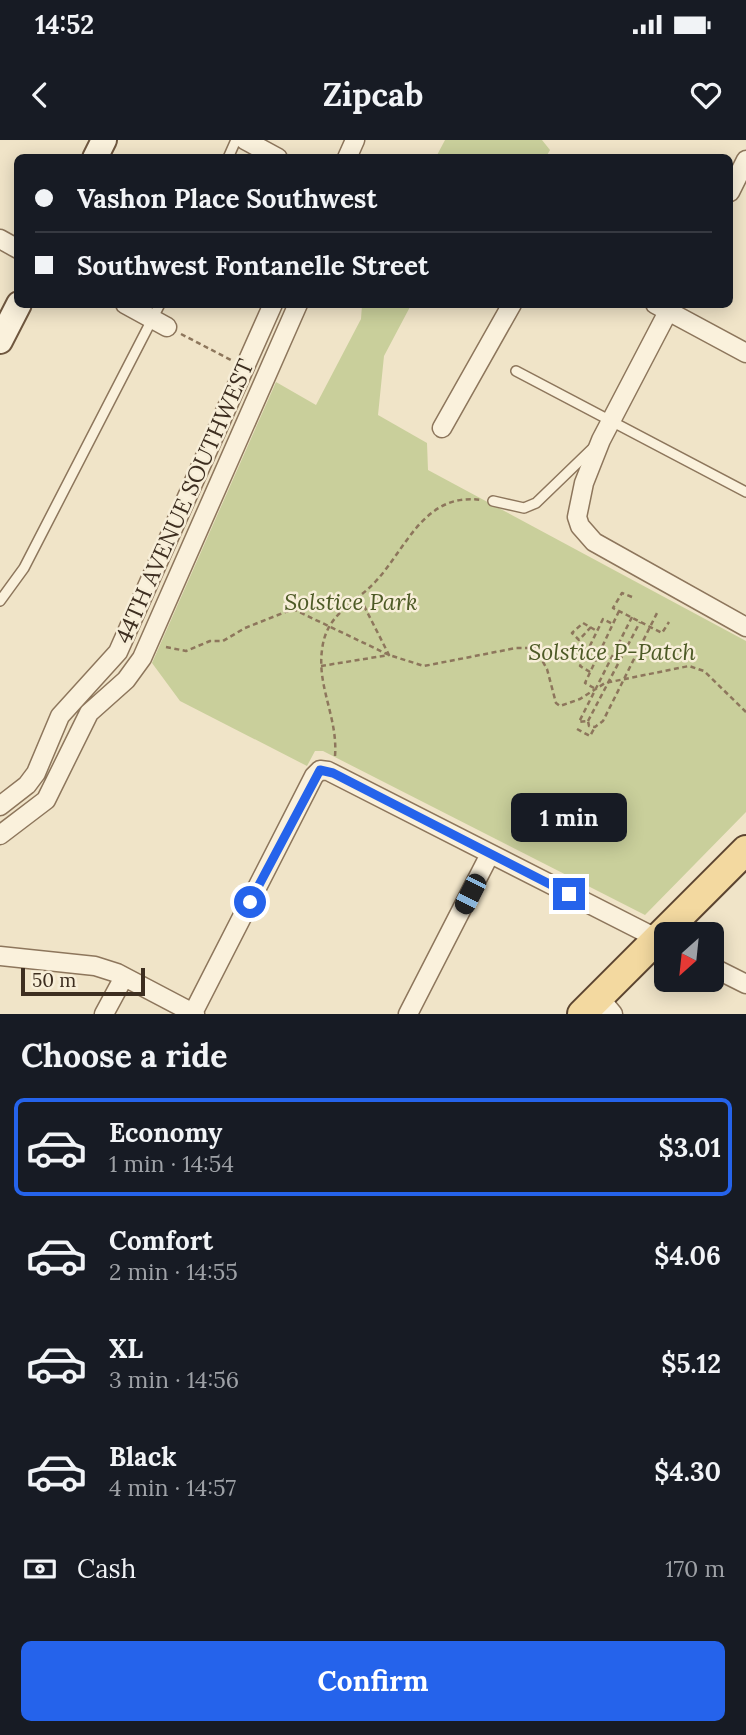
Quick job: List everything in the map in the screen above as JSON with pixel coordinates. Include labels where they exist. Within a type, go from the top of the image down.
[{"type":"main road","points":[[0,341],[17,308]]},
{"type":"main road","points":[[680,922],[746,850]]},
{"type":"main road","points":[[598,1008],[654,950]]},
{"type":"street","points":[[244,140],[270,154]]},
{"type":"street","points":[[733,186],[746,160]]},
{"type":"street","points":[[134,308],[165,321]]},
{"type":"street","name":"44TH AVENUE SOUTHWEST","points":[[0,806],[27,785],[36,773],[60,716],[118,652],[272,308]]},
{"type":"street","name":"44TH AVENUE SOUTHWEST","points":[[0,835],[46,800],[89,713],[126,680],[142,658],[296,308]]},
{"type":"street","points":[[442,428],[510,308]]},
{"type":"street","points":[[665,308],[612,424],[601,440],[584,483],[577,517],[580,526],[594,542],[746,627]]},
{"type":"street","points":[[667,308],[746,353]]},
{"type":"street","points":[[0,956],[95,966],[124,977],[194,1014],[312,780],[320,770],[333,773],[654,938]]},
{"type":"street","points":[[408,1014],[490,854]]},
{"type":"street","points":[[724,973],[746,984]]},
{"type":"street","points":[[104,1014],[124,977]]},
{"type":"lane","points":[[0,601],[24,568],[165,321]]},
{"type":"lane","points":[[516,371],[612,424],[746,492]]},
{"type":"lane","points":[[494,501],[524,508],[536,503],[601,440]]},
{"type":"path","points":[[165,321],[233,361]]},
{"type":"path","points":[[335,759],[335,726],[321,678],[328,624],[376,581],[404,540],[426,518],[460,501],[494,501]]},
{"type":"path","points":[[632,597],[622,593],[613,608],[662,633],[669,622]]},
{"type":"path","points":[[359,596],[389,655]]},
{"type":"path","points":[[169,648],[186,651],[210,641],[223,641],[245,628],[287,610],[301,610],[389,655],[429,666],[478,654],[531,647],[542,657],[558,705],[567,705],[610,681],[683,666],[699,668],[746,712]]},
{"type":"path","points":[[594,688],[585,683],[620,611]]},
{"type":"path","points":[[577,729],[590,736],[595,727],[603,721],[657,613]]},
{"type":"path","points":[[588,722],[579,722],[632,617]]},
{"type":"path","points":[[590,672],[580,666],[603,619],[613,624]]},
{"type":"path","points":[[588,722],[640,622]]},
{"type":"path","points":[[591,627],[579,640],[572,634],[583,623],[591,627],[597,631]]},
{"type":"path","points":[[321,666],[389,655]]},
{"type":"path","points":[[588,722],[589,726],[595,727]]},
{"type":"green space","points":[[445,140],[542,140],[550,150],[548,154],[438,154]]},
{"type":"green space","name":"Solstice Park","points":[[362,308],[409,308],[384,356],[378,415],[427,443],[428,470],[746,641],[746,812],[645,915],[323,751],[315,751],[307,766],[180,701],[152,663],[276,382],[316,405],[361,319]]},
{"type":"route","points":[[250,902],[314,776],[320,770],[333,773],[569,894]]},
{"type":"park label","name":"Solstice P-Patch","points":[[612,651]]}]
